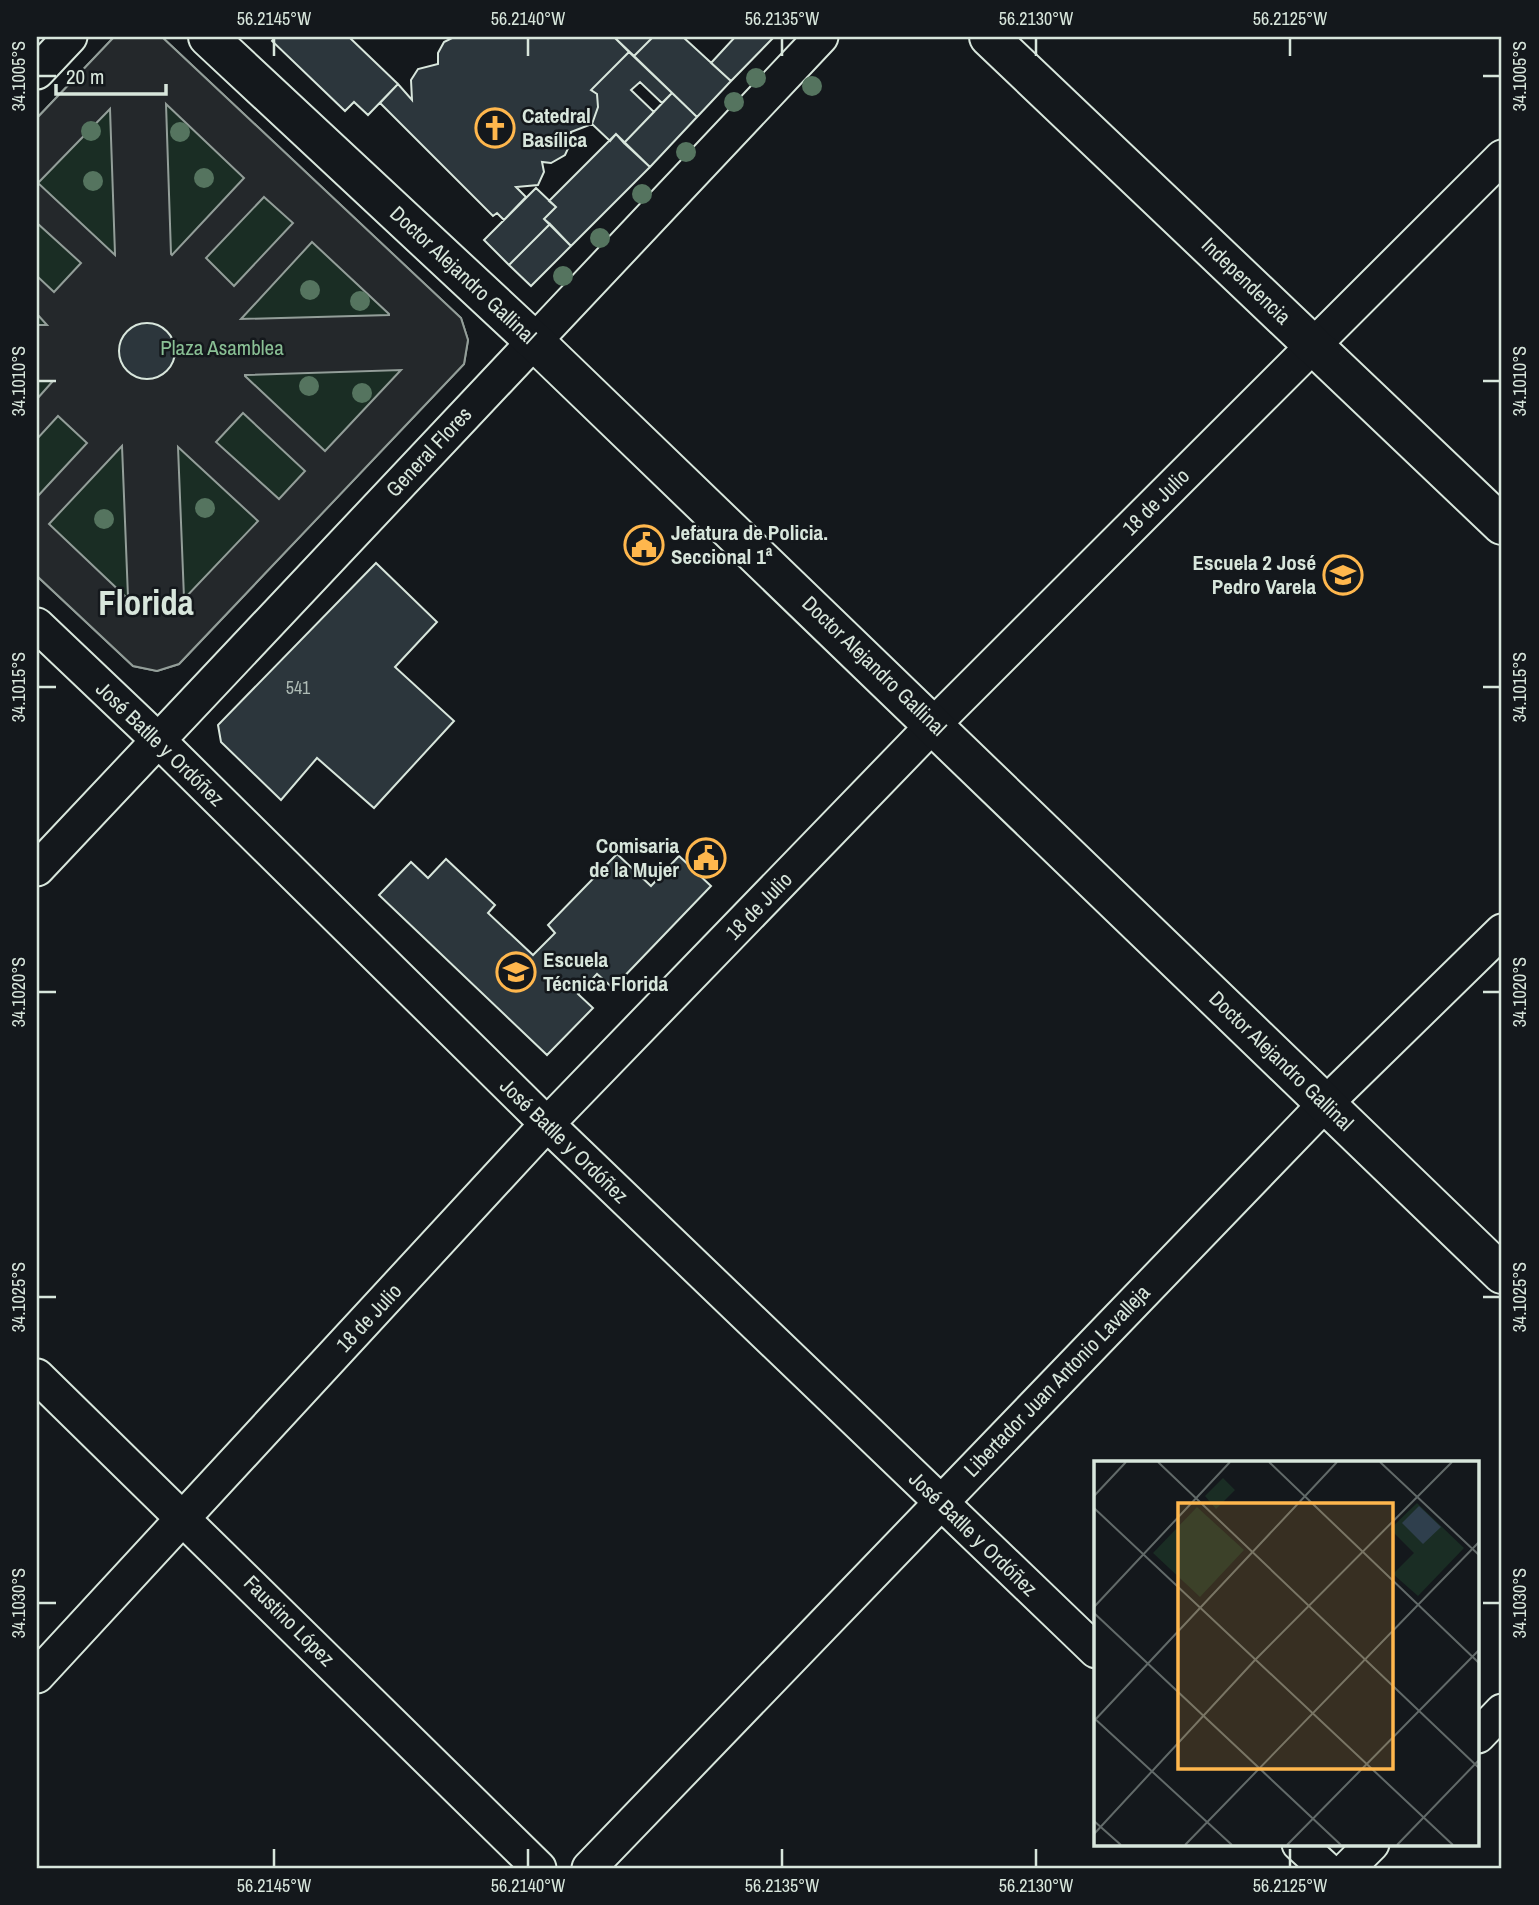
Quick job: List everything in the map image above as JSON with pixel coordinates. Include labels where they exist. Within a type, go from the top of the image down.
[{"type":"street","points":[[37,72],[70,37]]},
{"type":"street","name":"Doctor Alejandro Gallinal","points":[[208,37],[533,340],[1502,1274]]},
{"type":"street","name":"General Flores","points":[[37,869],[821,37]]},
{"type":"street","name":"Independencia","points":[[989,37],[1502,525]]},
{"type":"street","name":"18 de Julio","points":[[37,1676],[547,1125],[934,724],[1502,157]]},
{"type":"street","name":"José Batlle y Ordóñez","points":[[37,625],[158,740],[547,1125],[1094,1649]]},
{"type":"street","name":"Libertador Juan Antonio Lavalleja","points":[[589,1868],[1325,1104],[1502,931]]},
{"type":"street","name":"Faustino López","points":[[37,1376],[539,1868]]},
{"type":"street","points":[[1480,1734],[1502,1711]]},
{"type":"street","points":[[1301,1846],[1325,1868]]},
{"type":"street","points":[[1348,1868],[1370,1846]]},
{"type":"green space","name":"Plaza Asamblea","points":[[114,37],[162,37],[461,318],[468,340],[464,364],[179,664],[157,671],[133,666],[37,576],[37,118]]},
{"type":"shaded area","name":"Plaza Asamblea","points":[[114,37],[162,37],[461,318],[468,340],[464,364],[179,664],[157,671],[133,666],[37,576],[37,497],[87,443],[58,416],[37,439],[37,399],[53,381],[37,381],[37,325],[47,325],[37,314],[37,276],[54,292],[81,263],[37,223],[37,118]],"holes":[[[166,104],[244,178],[171,254]],[[110,109],[115,254],[38,183]],[[264,197],[293,223],[234,286],[206,258]],[[312,242],[389,315],[241,319]],[[401,370],[325,451],[245,375]],[[243,413],[305,471],[279,499],[216,442]],[[122,446],[128,597],[49,524]],[[178,447],[258,521],[184,598]]]},
{"type":"building","points":[[275,37],[349,37],[398,84],[368,115],[354,102],[345,111],[272,41]]},
{"type":"building","name":"Catedral Basílica","points":[[454,37],[614,37],[629,52],[591,90],[597,94],[598,107],[592,124],[571,132],[571,142],[565,155],[551,163],[542,162],[544,172],[538,185],[516,187],[526,197],[504,220],[497,213],[493,216],[380,103],[398,84],[412,100],[411,80],[418,69],[438,64],[438,53],[444,42]]},
{"type":"building","points":[[614,37],[653,37],[634,56]]},
{"type":"building","points":[[653,37],[683,37],[731,81],[697,117],[634,56]]},
{"type":"building","points":[[735,37],[774,37],[731,81],[711,63]]},
{"type":"building","points":[[629,52],[672,93],[662,103],[640,82],[631,90],[654,112],[624,143],[616,134],[610,141],[592,124],[598,107],[597,94],[591,90]]},
{"type":"building","points":[[672,93],[697,117],[650,167],[624,143]]},
{"type":"building","points":[[616,134],[650,167],[571,246],[544,219],[556,207],[549,201]]},
{"type":"building","points":[[536,188],[556,207],[544,219],[550,224],[509,265],[484,240]]},
{"type":"building","points":[[550,224],[571,246],[531,286],[509,265]]},
{"type":"building","points":[[147,323],[158,325],[167,331],[173,340],[173,362],[167,371],[158,377],[147,379],[136,377],[127,371],[121,362],[119,351],[121,340],[127,331],[136,325]]},
{"type":"building","points":[[376,563],[437,622],[395,667],[454,721],[374,808],[317,758],[281,800],[221,742],[218,725]]},
{"type":"building","points":[[617,854],[651,886],[679,856],[711,886],[613,988],[597,974],[578,994],[593,1008],[547,1055],[379,895],[411,862],[428,878],[446,859],[495,905],[488,913],[533,955],[555,933],[548,925]]},
{"type":"place","name":"Catedral Basílica","points":[[495,128]]},
{"type":"place","name":"Jefatura de Policia. Seccional 1ª","points":[[644,545]]},
{"type":"place","name":"Escuela 2 José Pedro Varela","points":[[1343,575]]},
{"type":"place","name":"Comisaria de la Mujer","points":[[706,858]]},
{"type":"place","name":"Escuela Técnica Florida","points":[[516,972]]},
{"type":"district","name":"Florida","points":[[146,603]]}]
